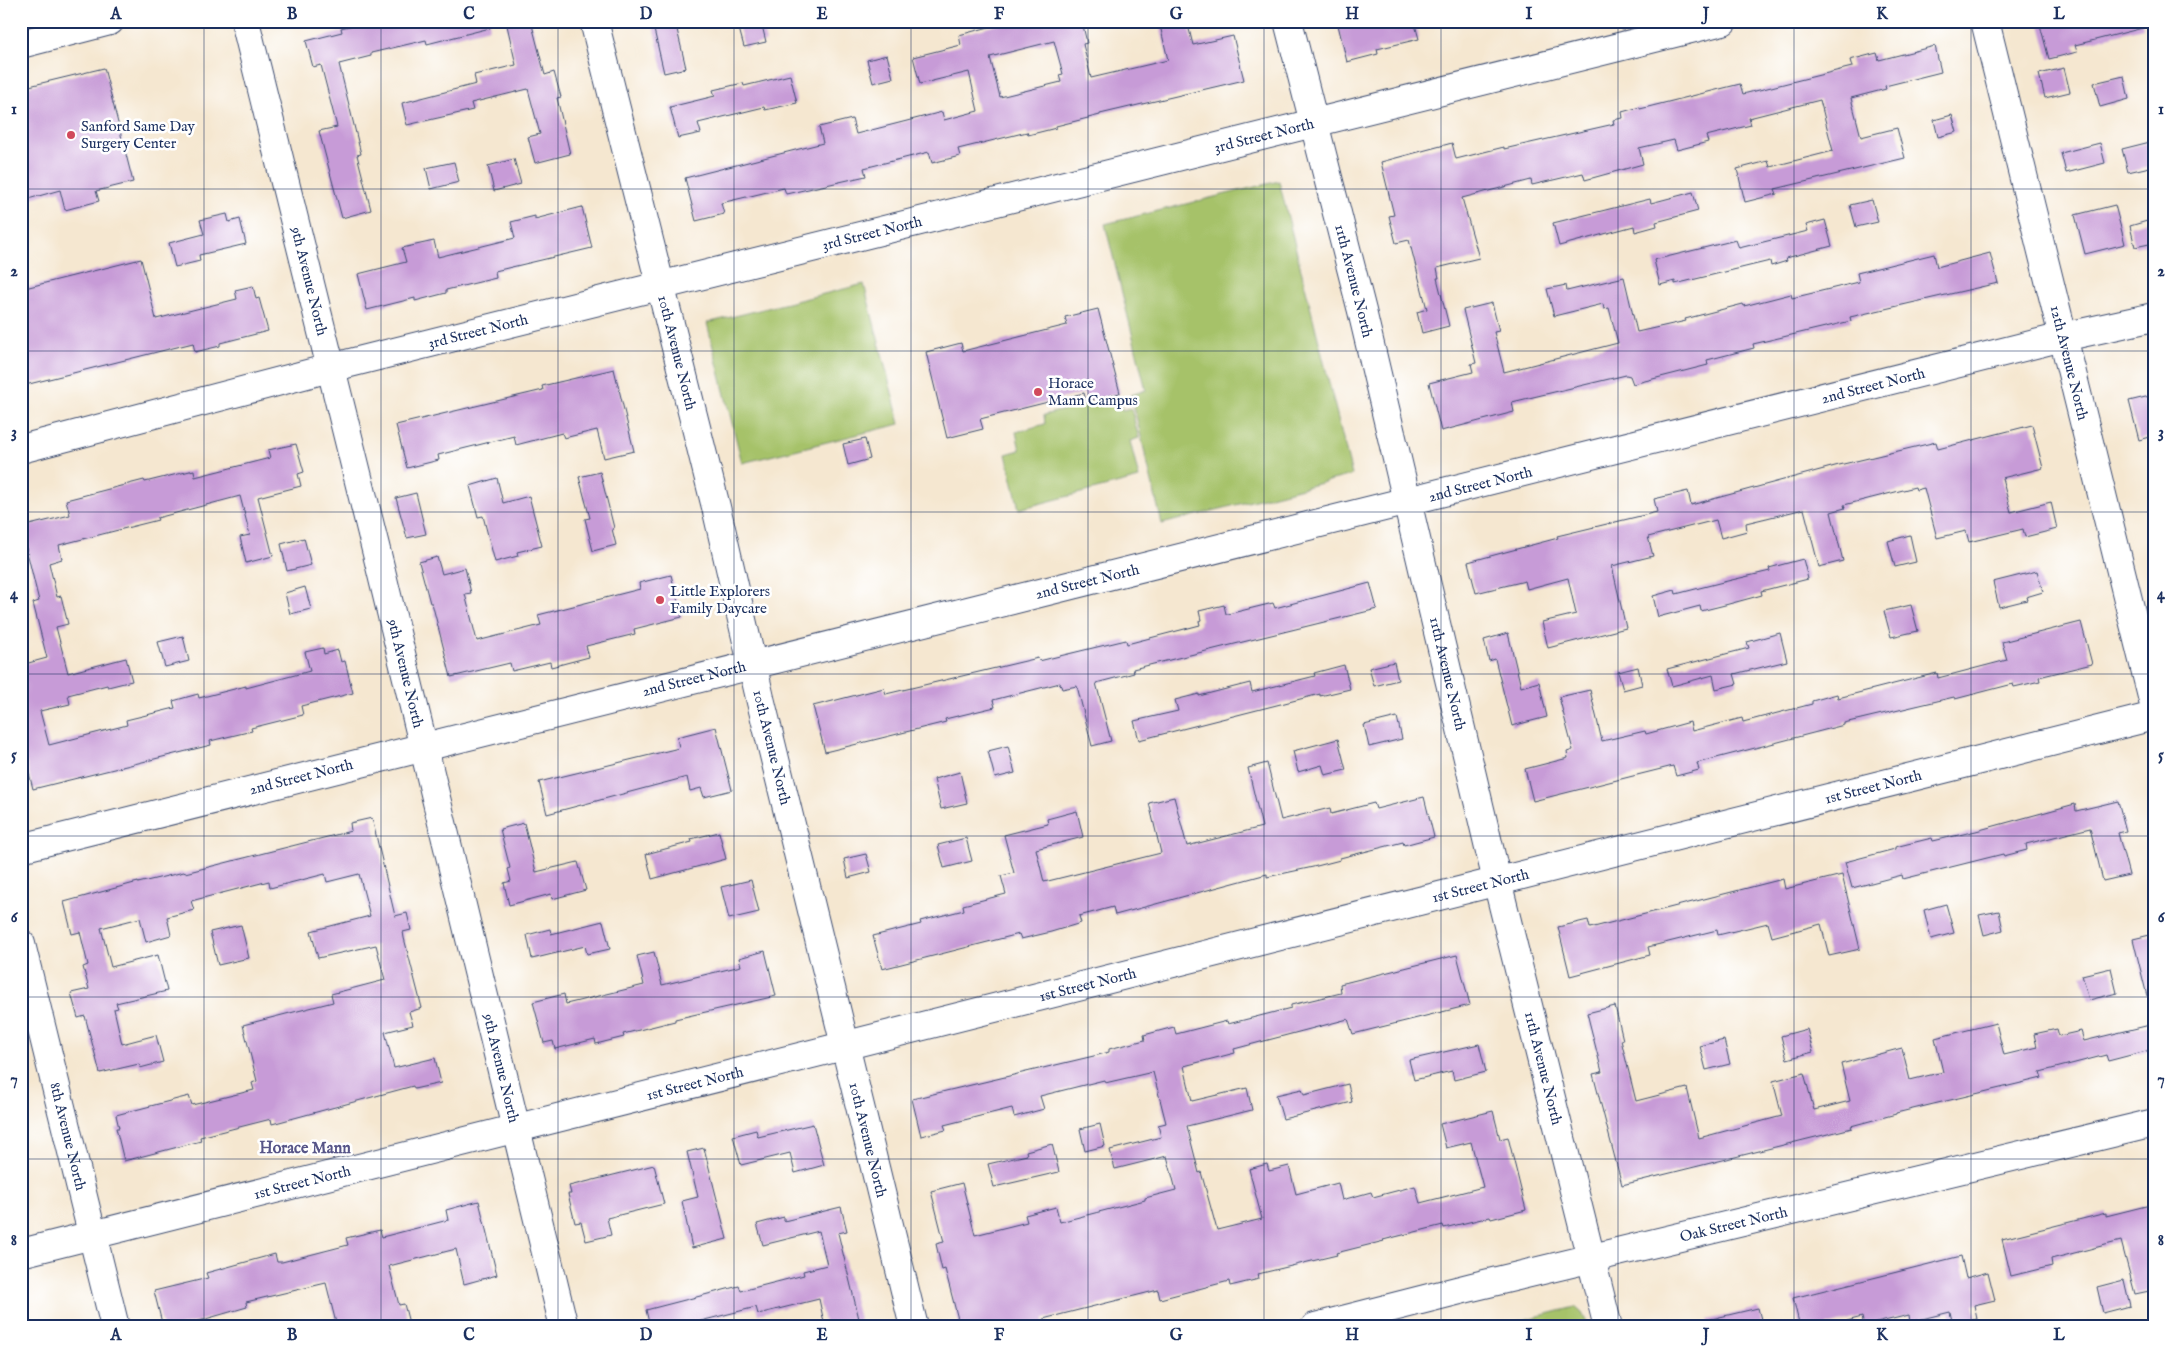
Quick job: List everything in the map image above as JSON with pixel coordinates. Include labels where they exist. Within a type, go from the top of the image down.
[{"type":"street","points":[[21,44],[110,21]]},
{"type":"street","name":"9th Avenue North","points":[[245,21],[517,1128],[564,1327]]},
{"type":"street","name":"10th Avenue North","points":[[594,21],[716,507],[752,664],[914,1327]]},
{"type":"street","name":"11th Avenue North","points":[[1288,21],[1362,311],[1497,881],[1608,1327]]},
{"type":"street","name":"3rd Street North","points":[[21,449],[330,368],[1723,21]]},
{"type":"street","name":"12th Avenue North","points":[[1985,21],[2154,705]]},
{"type":"street","name":"2nd Street North","points":[[21,848],[752,664],[1408,503],[2063,337],[2154,317]]},
{"type":"street","name":"1st Street North","points":[[21,1253],[2154,716]]},
{"type":"street","name":"8th Avenue North","points":[[21,944],[115,1327]]},
{"type":"street","name":"Oak Street North","points":[[1315,1327],[1591,1258],[2154,1123]]},
{"type":"green space","points":[[1279,181],[1352,475],[1162,524],[1131,395],[1146,390],[1105,224]]},
{"type":"green space","points":[[864,284],[900,424],[742,463],[707,323]]},
{"type":"green space","points":[[1119,396],[1122,410],[1131,408],[1139,438],[1130,441],[1139,478],[1019,509],[1006,454],[1020,450],[1016,432],[1045,424],[1044,415]]},
{"type":"green space","points":[[1575,1307],[1582,1313],[1589,1327],[1495,1327]]},
{"type":"building","points":[[370,21],[489,21],[490,28],[427,44],[426,40],[371,53],[371,56],[339,64],[361,154],[357,155],[371,210],[342,218],[319,131],[337,127],[321,65],[313,67],[306,41],[342,32],[341,28]]},
{"type":"building","points":[[506,21],[531,21],[545,75],[554,72],[561,97],[557,98],[570,154],[535,163],[528,137],[540,134],[528,89],[471,103],[473,110],[407,125],[402,103],[476,84],[474,75],[516,65]]},
{"type":"building","points":[[652,21],[675,21],[686,68],[664,73]]},
{"type":"building","points":[[737,21],[761,21],[766,42],[744,47]]},
{"type":"building","points":[[1012,21],[1035,21],[1036,26],[1057,21],[1082,21],[1087,43],[1083,44],[1091,78],[1168,60],[1159,21],[1187,21],[1193,45],[1233,36],[1244,80],[1100,114],[1028,135],[1027,132],[958,149],[960,156],[932,163],[929,152],[864,168],[866,176],[786,194],[784,188],[721,203],[724,214],[696,221],[685,178],[823,143],[819,127],[852,119],[856,134],[942,112],[944,120],[978,111],[969,72],[920,84],[913,57],[961,45],[959,35]],"holes":[[[1054,41],[1063,74],[1059,75],[1061,82],[1000,97],[990,57]]]},
{"type":"building","points":[[1353,21],[1414,21],[1419,39],[1377,49],[1378,54],[1347,62],[1338,25]]},
{"type":"building","points":[[2039,21],[2142,21],[2143,28],[2075,45],[2077,52],[2049,59]]},
{"type":"building","points":[[1935,46],[1941,72],[1885,86],[1886,89],[1851,98],[1861,137],[1897,128],[1905,158],[1775,189],[1777,194],[1745,202],[1737,169],[1768,161],[1770,167],[1833,151],[1820,100],[1749,118],[1751,125],[1706,136],[1708,142],[1677,150],[1674,140],[1639,148],[1643,164],[1585,180],[1583,173],[1532,185],[1531,180],[1462,198],[1479,258],[1437,268],[1439,278],[1437,278],[1449,326],[1422,333],[1417,312],[1427,309],[1409,240],[1396,243],[1389,216],[1394,215],[1381,162],[1452,143],[1456,159],[1504,147],[1504,149],[1614,124],[1613,120],[1623,118],[1622,112],[1640,107],[1640,109],[1740,84],[1743,94],[1852,67],[1850,60],[1877,53],[1879,60]]},
{"type":"building","points":[[887,55],[893,78],[873,83],[867,60]]},
{"type":"building","name":"Sanford Same Day Surgery Center","points":[[104,68],[133,182],[96,191],[99,201],[65,210],[60,190],[21,201],[21,88]]},
{"type":"building","points":[[2064,68],[2070,92],[2045,98],[2039,74]]},
{"type":"building","points":[[790,75],[797,103],[765,110],[764,107],[698,123],[701,133],[678,138],[670,107],[715,96],[713,90],[743,83],[744,86]]},
{"type":"building","points":[[2124,76],[2129,99],[2100,107],[2094,83]]},
{"type":"building","points":[[1952,115],[1957,132],[1938,137],[1934,120]]},
{"type":"building","points":[[2154,141],[2154,166],[2128,172],[2122,149]]},
{"type":"building","points":[[2100,143],[2105,163],[2066,173],[2061,153]]},
{"type":"building","points":[[514,159],[521,184],[494,191],[488,166]]},
{"type":"building","points":[[454,162],[459,182],[431,189],[426,168]]},
{"type":"building","points":[[1693,192],[1698,211],[1656,222],[1657,226],[1635,232],[1634,226],[1559,246],[1553,223],[1650,199],[1651,203]]},
{"type":"building","points":[[1872,200],[1878,222],[1856,227],[1850,205]]},
{"type":"building","points":[[2115,205],[2125,244],[2085,254],[2075,215]]},
{"type":"building","points":[[582,207],[592,248],[495,271],[496,278],[446,290],[446,293],[415,301],[415,298],[367,310],[358,274],[406,262],[402,248],[434,241],[438,257],[515,238],[511,222],[535,216],[535,219]]},
{"type":"building","points":[[227,214],[229,222],[240,219],[246,244],[199,255],[200,261],[175,267],[169,243],[204,234],[200,220]]},
{"type":"building","points":[[2154,219],[2154,243],[2135,247],[2130,226]]},
{"type":"building","points":[[1825,220],[1832,246],[1786,258],[1787,261],[1771,266],[1770,261],[1675,284],[1675,281],[1660,285],[1654,260],[1736,240],[1739,248],[1808,231],[1806,225]]},
{"type":"building","points":[[1990,253],[1998,283],[1850,317],[1851,321],[1753,344],[1754,348],[1707,360],[1708,365],[1633,384],[1630,376],[1626,375],[1512,402],[1514,412],[1441,431],[1429,383],[1473,372],[1471,364],[1476,363],[1463,310],[1492,303],[1499,331],[1494,332],[1504,372],[1618,343],[1609,308],[1604,309],[1603,304],[1554,316],[1547,289],[1566,285],[1567,291],[1624,277],[1637,332],[1686,321],[1685,319],[1743,304],[1744,306],[1791,294],[1792,298],[1859,282],[1857,273],[1934,254],[1937,267]]},
{"type":"building","points":[[141,259],[156,319],[237,299],[235,290],[253,286],[256,299],[259,298],[268,331],[220,343],[220,346],[195,352],[193,343],[21,386],[21,289]]},
{"type":"building","points":[[1098,309],[1120,393],[1086,401],[1084,393],[980,419],[983,429],[947,438],[926,352],[961,343],[963,351],[1067,325],[1065,317]]},
{"type":"building","points":[[614,369],[634,451],[604,458],[597,430],[564,438],[562,433],[516,445],[514,436],[438,455],[439,460],[407,468],[396,425],[543,390],[542,386]]},
{"type":"building","points":[[2154,395],[2154,436],[2139,440],[2129,401]]},
{"type":"building","points":[[2032,425],[2043,468],[2002,478],[2011,512],[2051,502],[2057,529],[2025,537],[2023,529],[1969,542],[1966,531],[1937,538],[1924,488],[1916,490],[1915,487],[1844,505],[1845,508],[1831,512],[1843,561],[1819,567],[1804,509],[1746,523],[1747,531],[1721,538],[1716,520],[1648,537],[1653,556],[1612,566],[1626,628],[1548,648],[1542,622],[1576,614],[1568,578],[1527,589],[1525,581],[1476,593],[1468,562],[1558,538],[1557,536],[1657,512],[1654,499],[1688,491],[1691,505],[1835,466],[1936,442],[1938,449]]},
{"type":"building","points":[[865,439],[870,459],[848,465],[843,444]]},
{"type":"building","points":[[296,444],[304,472],[298,474],[301,486],[258,497],[273,556],[246,563],[240,537],[250,535],[240,496],[157,518],[158,520],[59,545],[62,559],[49,563],[57,597],[61,596],[68,624],[56,627],[68,673],[126,658],[132,681],[68,695],[70,704],[40,711],[49,745],[127,725],[126,720],[175,708],[173,701],[198,694],[199,698],[246,686],[246,688],[310,671],[305,652],[323,648],[324,654],[338,650],[341,662],[345,661],[353,693],[301,706],[303,715],[251,728],[252,731],[210,741],[211,745],[33,789],[21,741],[21,665],[47,658],[33,603],[39,601],[21,527],[70,515],[66,500],[144,480],[145,482],[194,470],[195,477],[270,458],[268,450]]},
{"type":"building","points":[[600,472],[614,528],[612,529],[616,545],[593,551],[585,519],[590,518],[579,477]]},
{"type":"building","points":[[497,478],[503,503],[529,496],[542,546],[517,552],[518,556],[495,562],[483,516],[478,517],[470,486]]},
{"type":"building","points":[[416,493],[426,534],[407,538],[396,498]]},
{"type":"building","points":[[1910,535],[1916,562],[1895,567],[1888,541]]},
{"type":"building","points":[[304,538],[311,565],[287,571],[281,544]]},
{"type":"building","points":[[437,557],[442,574],[465,568],[471,593],[465,594],[477,641],[541,625],[538,615],[640,589],[639,583],[671,575],[682,617],[634,629],[635,634],[586,646],[589,657],[551,667],[550,662],[512,671],[510,663],[451,677],[432,603],[430,603],[419,562]]},
{"type":"building","points":[[1803,559],[1808,579],[1761,591],[1762,595],[1725,605],[1701,611],[1700,606],[1658,617],[1653,596],[1675,590],[1676,594],[1770,571],[1769,568]]},
{"type":"building","points":[[2037,571],[2043,592],[2026,597],[2027,600],[1999,607],[1993,582]]},
{"type":"building","points":[[1370,583],[1377,609],[1133,669],[1134,673],[1096,683],[1111,741],[1092,746],[1077,686],[1062,689],[1060,683],[993,700],[995,707],[945,719],[946,722],[825,752],[813,706],[884,688],[886,694],[1038,658],[1039,661],[1126,640],[1127,644],[1200,625],[1199,611],[1224,605],[1226,614],[1273,603],[1275,608]]},
{"type":"building","points":[[305,587],[311,609],[290,614],[285,593]]},
{"type":"building","points":[[1911,605],[1918,631],[1891,637],[1884,611]]},
{"type":"building","points":[[2081,622],[2092,664],[2039,677],[2040,681],[2014,687],[2013,684],[1955,699],[1954,697],[1844,723],[1844,725],[1697,763],[1699,770],[1676,776],[1673,766],[1533,801],[1525,769],[1568,758],[1567,752],[1573,750],[1559,697],[1590,690],[1602,741],[1645,731],[1646,734],[1690,722],[1692,731],[1742,718],[1743,722],[1812,704],[1812,701],[1837,694],[1838,698],[1937,673],[1938,678],[2007,660],[2002,642]]},
{"type":"building","points":[[1508,633],[1521,687],[1539,682],[1547,717],[1512,726],[1495,659],[1489,661],[1484,640]]},
{"type":"building","points":[[1780,633],[1787,661],[1734,674],[1737,684],[1716,689],[1713,675],[1672,686],[1667,669],[1749,648],[1747,642]]},
{"type":"building","points":[[183,636],[189,661],[165,667],[158,642]]},
{"type":"building","points":[[1394,662],[1398,680],[1374,686],[1369,668]]},
{"type":"building","points":[[1344,665],[1350,689],[1320,696],[1320,694],[1139,740],[1134,721],[1178,711],[1175,700],[1250,683],[1252,692],[1315,676],[1314,673]]},
{"type":"building","points":[[1638,667],[1642,685],[1623,690],[1618,672]]},
{"type":"building","points":[[1397,717],[1402,739],[1369,747],[1364,725]]},
{"type":"building","points":[[716,727],[732,790],[704,797],[701,788],[690,791],[687,777],[547,814],[539,782],[679,748],[677,737]]},
{"type":"building","points":[[1338,739],[1346,770],[1325,775],[1322,765],[1298,772],[1293,751]]},
{"type":"building","points":[[1008,746],[1015,773],[995,778],[988,751]]},
{"type":"building","points":[[1267,763],[1281,820],[1330,808],[1331,814],[1374,803],[1376,809],[1424,797],[1434,837],[1404,845],[1403,842],[1313,867],[1267,877],[1267,874],[1115,915],[1113,907],[1079,916],[1081,923],[1051,932],[1021,939],[1019,934],[882,969],[873,936],[921,924],[920,921],[964,910],[963,905],[1006,894],[1001,876],[1014,873],[1004,835],[1048,824],[1047,819],[1077,811],[1083,837],[1036,849],[1044,882],[1161,853],[1149,803],[1174,797],[1187,846],[1262,827],[1248,768]]},
{"type":"building","points":[[960,772],[967,803],[941,809],[934,779]]},
{"type":"building","points":[[2118,801],[2126,831],[2118,833],[2129,875],[2103,881],[2090,828],[2026,844],[2027,850],[2004,856],[2003,854],[1903,879],[1902,875],[1852,888],[1845,862],[1895,849],[1895,847],[1932,838],[1933,841],[1976,831],[2075,804],[2076,811]]},
{"type":"building","points":[[372,818],[395,916],[407,913],[411,930],[403,932],[422,1008],[409,1012],[413,1025],[385,1032],[394,1068],[435,1058],[441,1083],[414,1089],[413,1086],[272,1124],[271,1119],[200,1137],[201,1141],[124,1161],[116,1128],[119,1128],[116,1115],[189,1096],[192,1105],[254,1090],[252,1083],[257,1081],[243,1025],[333,1002],[331,994],[385,980],[376,945],[318,958],[311,931],[370,916],[359,874],[327,882],[325,874],[270,888],[269,881],[191,901],[194,910],[167,917],[171,935],[146,942],[140,918],[101,928],[111,967],[158,955],[167,991],[116,1003],[118,1008],[114,1009],[122,1044],[156,1035],[163,1062],[140,1068],[139,1064],[100,1073],[85,1016],[78,1018],[71,993],[89,989],[83,967],[88,965],[80,932],[72,934],[64,902],[138,882],[185,873],[351,831],[350,823]]},
{"type":"building","points":[[524,823],[536,872],[578,862],[586,890],[552,899],[551,894],[509,905],[504,883],[511,881],[508,869],[510,868],[500,829]]},
{"type":"building","points":[[719,832],[726,859],[652,879],[646,854],[692,842],[691,839]]},
{"type":"building","points":[[966,838],[972,861],[944,868],[938,845]]},
{"type":"building","points":[[866,854],[871,872],[848,878],[844,859]]},
{"type":"building","points":[[1842,875],[1860,949],[1829,956],[1821,924],[1772,937],[1768,923],[1718,935],[1717,930],[1648,947],[1650,955],[1570,976],[1558,927],[1588,920],[1590,928],[1783,879],[1785,889]]},
{"type":"building","points":[[751,880],[759,912],[729,919],[721,887]]},
{"type":"building","points":[[1946,904],[1954,933],[1931,939],[1924,910]]},
{"type":"building","points":[[1999,911],[2003,930],[1984,935],[1979,915]]},
{"type":"building","points":[[603,921],[610,949],[587,954],[585,946],[532,959],[527,935],[550,929],[551,934]]},
{"type":"building","points":[[241,925],[249,958],[218,965],[210,932]]},
{"type":"building","points":[[2154,934],[2154,995],[2147,996],[2133,939]]},
{"type":"building","points":[[765,951],[776,996],[675,1019],[675,1021],[623,1034],[624,1037],[596,1044],[595,1039],[555,1049],[553,1041],[544,1043],[533,1002],[564,994],[566,1004],[644,985],[637,956],[654,952],[662,985],[741,966],[739,958]]},
{"type":"building","points":[[1457,955],[1470,1005],[1353,1034],[1348,1019],[1234,1049],[1235,1053],[1184,1066],[1192,1101],[1247,1088],[1252,1110],[1187,1126],[1199,1173],[1201,1172],[1217,1230],[1262,1219],[1249,1169],[1267,1164],[1269,1171],[1289,1166],[1296,1194],[1338,1183],[1342,1200],[1371,1192],[1373,1197],[1415,1186],[1420,1203],[1483,1187],[1471,1142],[1446,1148],[1440,1124],[1493,1111],[1500,1139],[1508,1137],[1526,1210],[1444,1228],[1443,1225],[1383,1240],[1336,1253],[1337,1255],[1258,1274],[1259,1279],[1230,1286],[1229,1281],[1160,1299],[1158,1290],[1043,1319],[1044,1324],[1033,1327],[960,1327],[945,1269],[942,1270],[936,1244],[944,1242],[931,1191],[962,1183],[975,1235],[1027,1222],[1025,1215],[1056,1207],[1060,1222],[1145,1200],[1145,1198],[1176,1190],[1167,1156],[1115,1169],[1110,1150],[1161,1137],[1158,1125],[1166,1123],[1153,1072],[1105,1083],[1104,1080],[1040,1096],[1044,1109],[1014,1117],[1012,1108],[944,1125],[946,1130],[921,1136],[912,1099],[1109,1052],[1109,1049],[1145,1040],[1144,1035],[1174,1027],[1176,1034],[1227,1021],[1228,1024],[1291,1008],[1291,1005],[1341,993],[1340,984]]},
{"type":"building","points":[[2111,968],[2117,993],[2089,1000],[2082,975]]},
{"type":"building","points":[[1615,1006],[1636,1101],[1687,1088],[1699,1138],[1782,1116],[1773,1081],[1804,1073],[1814,1110],[1850,1101],[1841,1064],[1902,1048],[1910,1080],[1943,1072],[1935,1038],[1996,1023],[2004,1055],[2037,1047],[2034,1034],[2057,1029],[2059,1036],[2081,1031],[2084,1041],[2154,1024],[2154,1049],[2108,1061],[2106,1055],[2040,1072],[2042,1078],[1896,1113],[1851,1126],[1852,1128],[1622,1185],[1593,1074],[1602,1072],[1587,1013]]},
{"type":"building","points":[[1807,1029],[1813,1052],[1787,1059],[1781,1036]]},
{"type":"building","points":[[1724,1040],[1730,1064],[1706,1070],[1700,1046]]},
{"type":"building","points":[[1479,1044],[1486,1072],[1454,1080],[1452,1071],[1414,1080],[1409,1060]]},
{"type":"building","points":[[1348,1084],[1352,1102],[1283,1119],[1276,1095],[1302,1089],[1304,1095]]},
{"type":"building","points":[[813,1124],[824,1165],[795,1173],[790,1153],[741,1165],[733,1136],[756,1130],[758,1137]]},
{"type":"building","points":[[1100,1124],[1105,1146],[1085,1151],[1080,1129]]},
{"type":"building","points":[[1052,1144],[1059,1172],[994,1187],[988,1164],[1027,1155],[1026,1151]]},
{"type":"building","points":[[704,1148],[727,1239],[692,1248],[682,1201],[698,1197],[687,1152]]},
{"type":"building","points":[[654,1165],[664,1204],[607,1218],[611,1235],[586,1241],[581,1222],[575,1223],[568,1194],[571,1194],[569,1186]]},
{"type":"building","points":[[479,1201],[497,1275],[464,1284],[456,1249],[389,1266],[399,1305],[404,1304],[410,1327],[337,1327],[326,1283],[246,1302],[247,1307],[192,1323],[176,1327],[163,1327],[154,1291],[208,1278],[206,1273],[275,1254],[277,1262],[282,1262],[348,1245],[346,1238],[380,1230],[382,1237],[448,1220],[446,1210]]},
{"type":"building","points":[[2154,1204],[2154,1290],[2135,1294],[2121,1241],[2051,1259],[2052,1266],[2011,1276],[2002,1239],[2106,1213],[2106,1216]]},
{"type":"building","points":[[841,1207],[847,1231],[838,1233],[861,1327],[825,1327],[819,1299],[758,1314],[756,1307],[677,1327],[650,1327],[646,1310],[739,1286],[741,1291],[804,1275],[803,1271],[827,1265],[819,1231],[763,1245],[757,1224],[784,1217],[784,1221]]},
{"type":"building","points":[[1961,1256],[1966,1278],[1988,1272],[1995,1300],[1974,1305],[1977,1319],[1953,1325],[1950,1312],[1910,1322],[1909,1315],[1864,1326],[1862,1317],[1824,1327],[1800,1327],[1793,1298]]},
{"type":"building","points":[[2124,1280],[2130,1306],[2103,1313],[2097,1287]]},
{"type":"building","points":[[1758,1308],[1763,1327],[1708,1327],[1707,1320]]},
{"type":"place","name":"Sanford Same Day Surgery Center","points":[[71,135]]},
{"type":"place","name":"Horace Mann Campus","points":[[1038,392]]},
{"type":"place","name":"Little Explorers Family Daycare","points":[[660,600]]},
{"type":"district","name":"Horace Mann","points":[[305,1149]]}]
